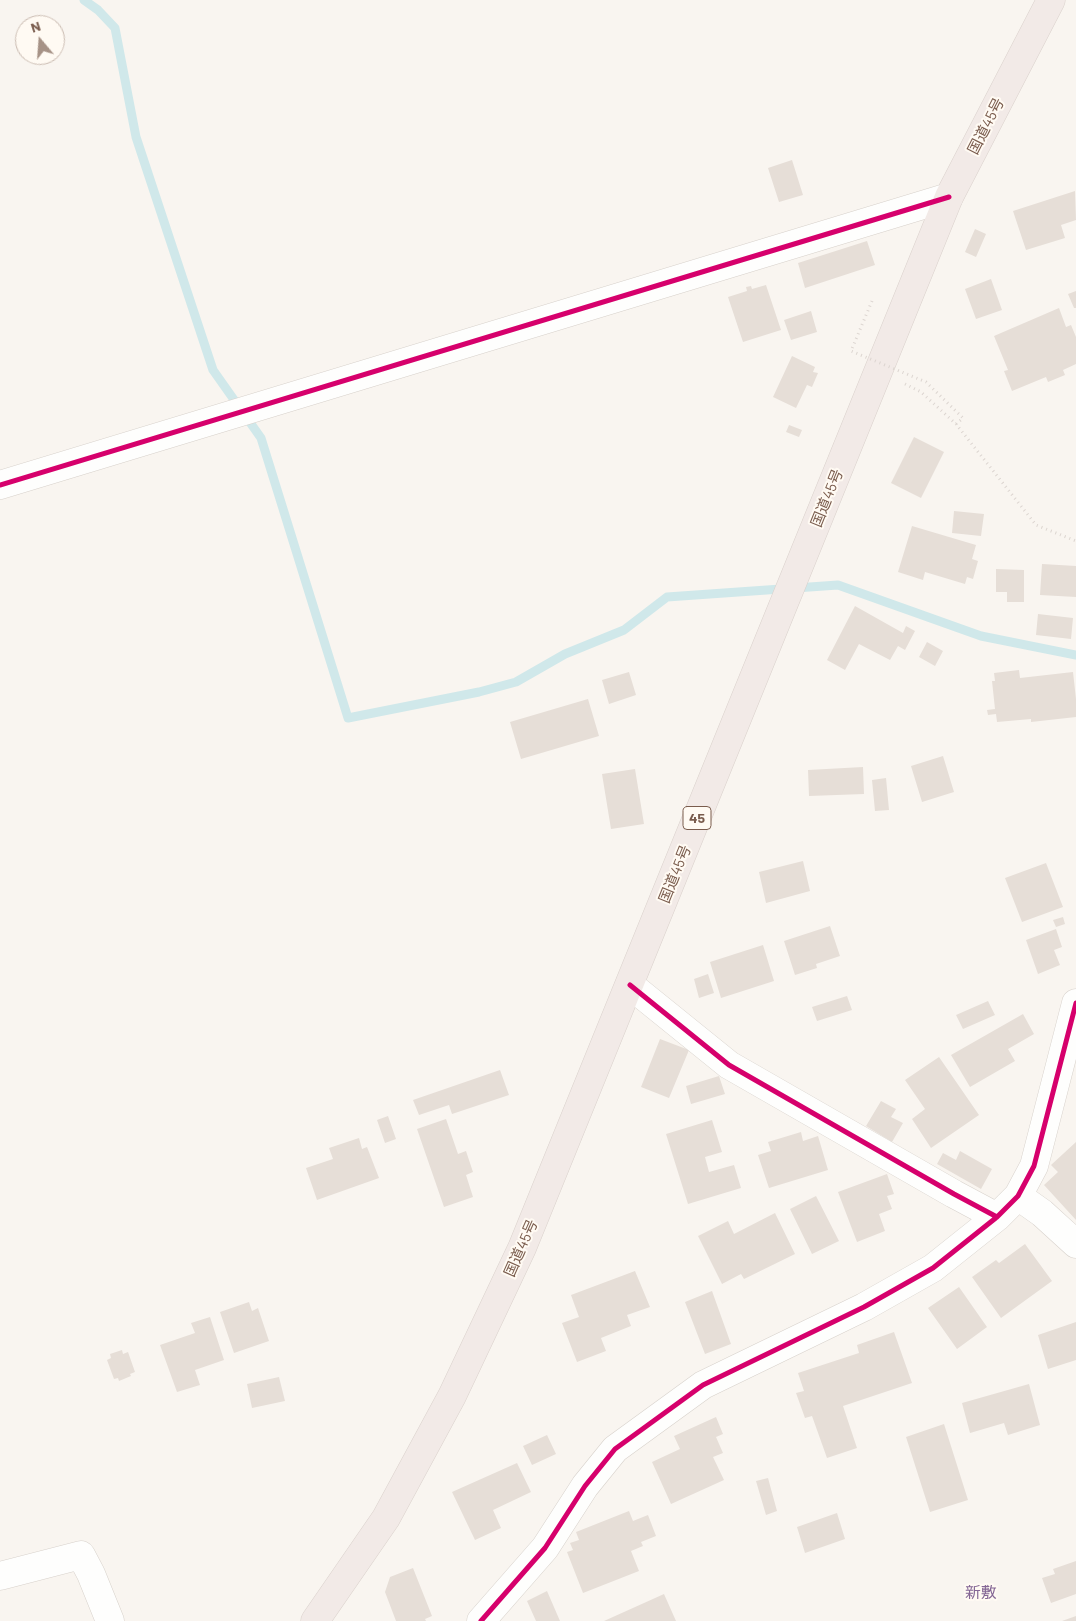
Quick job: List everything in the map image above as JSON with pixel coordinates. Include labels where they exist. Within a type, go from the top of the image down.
[{"type":"highway","name":"国道45号","points":[[314,1621],[386,1518],[452,1396],[522,1248],[949,197],[1051,0]]},
{"type":"street","points":[[0,485],[949,197]]},
{"type":"street","points":[[630,985],[729,1065],[997,1217]]},
{"type":"street","points":[[481,1621],[545,1548],[585,1486],[615,1450],[703,1385],[864,1307],[933,1268],[997,1217],[1018,1196],[1034,1166],[1076,1003]]},
{"type":"street","points":[[1018,1196],[1042,1213],[1076,1244]]},
{"type":"street","points":[[0,1576],[81,1555],[91,1574],[110,1621]]},
{"type":"path","points":[[872,301],[851,351],[926,382],[963,418],[956,424]]},
{"type":"path","points":[[903,383],[920,392],[956,424],[1036,525],[1076,541]]},
{"type":"building","points":[[792,160],[803,195],[779,202],[768,168]]},
{"type":"building","points":[[1075,191],[1076,220],[1061,225],[1065,238],[1026,250],[1013,211]]},
{"type":"building","points":[[975,229],[986,234],[976,257],[965,252]]},
{"type":"building","points":[[867,241],[875,265],[805,288],[798,263]]},
{"type":"building","points":[[991,279],[1002,310],[976,319],[965,289]]},
{"type":"building","points":[[766,285],[781,330],[743,342],[728,297],[747,291],[746,287],[751,286],[752,289]]},
{"type":"building","points":[[1076,291],[1076,308],[1074,308],[1068,294]]},
{"type":"building","points":[[1059,308],[1066,327],[1071,325],[1076,337],[1076,364],[1063,370],[1065,375],[1048,382],[1046,377],[1012,391],[1004,371],[1008,370],[994,336]]},
{"type":"building","points":[[811,311],[817,332],[791,340],[784,320]]},
{"type":"building","points":[[792,356],[815,367],[813,372],[818,373],[812,387],[807,385],[796,408],[773,397]]},
{"type":"building","points":[[789,425],[802,430],[799,437],[786,432]]},
{"type":"building","points":[[914,437],[944,452],[921,498],[891,483]]},
{"type":"building","points":[[954,511],[984,514],[981,536],[952,533]]},
{"type":"building","points":[[912,526],[976,545],[972,559],[978,561],[973,579],[967,577],[965,584],[925,572],[923,580],[898,572]]},
{"type":"building","points":[[1042,564],[1076,566],[1076,597],[1040,595]]},
{"type":"building","points":[[996,569],[1024,570],[1024,602],[1007,602],[1007,592],[996,592]]},
{"type":"building","points":[[855,606],[903,633],[906,626],[915,631],[905,650],[898,646],[890,660],[859,644],[845,670],[827,660]]},
{"type":"building","points":[[1038,614],[1073,618],[1071,639],[1036,635]]},
{"type":"building","points":[[927,642],[943,651],[935,666],[919,657]]},
{"type":"building","points":[[1019,670],[1020,678],[1073,672],[1076,717],[1031,722],[1031,719],[997,722],[996,714],[988,715],[987,710],[995,709],[992,681],[995,681],[994,673]]},
{"type":"building","points":[[629,672],[636,695],[609,704],[602,680]]},
{"type":"building","points":[[588,699],[599,736],[521,759],[510,722]]},
{"type":"building","points":[[943,756],[954,792],[922,802],[911,766]]},
{"type":"building","points":[[863,767],[864,794],[809,796],[808,770]]},
{"type":"building","points":[[635,769],[644,824],[611,829],[602,774]]},
{"type":"building","points":[[886,778],[889,810],[875,811],[872,780]]},
{"type":"building","points":[[803,861],[810,891],[766,903],[759,872]]},
{"type":"building","points":[[1046,863],[1063,907],[1022,922],[1005,878]]},
{"type":"building","points":[[1063,917],[1065,924],[1056,927],[1053,920]]},
{"type":"building","points":[[830,926],[840,956],[816,964],[817,968],[795,975],[784,941]]},
{"type":"building","points":[[1056,929],[1062,947],[1054,950],[1060,965],[1038,974],[1026,940]]},
{"type":"building","points":[[763,945],[774,981],[721,998],[710,962]]},
{"type":"building","points":[[708,974],[714,993],[699,998],[694,979]]},
{"type":"building","points":[[847,996],[852,1010],[817,1021],[812,1007]]},
{"type":"building","points":[[988,1001],[995,1015],[963,1029],[956,1015]]},
{"type":"building","points":[[1023,1014],[1034,1034],[1008,1049],[1015,1061],[970,1087],[951,1055]]},
{"type":"building","points":[[660,1039],[689,1050],[669,1098],[641,1087]]},
{"type":"building","points":[[939,1057],[979,1115],[931,1148],[912,1119],[925,1109],[905,1080]]},
{"type":"building","points":[[500,1070],[509,1095],[452,1114],[449,1105],[419,1115],[413,1100]]},
{"type":"building","points":[[719,1076],[725,1094],[691,1104],[686,1086]]},
{"type":"building","points":[[881,1101],[896,1109],[891,1117],[903,1123],[892,1142],[866,1126]]},
{"type":"building","points":[[388,1116],[396,1139],[385,1143],[377,1120]]},
{"type":"building","points":[[446,1119],[458,1154],[466,1151],[473,1172],[466,1175],[473,1197],[444,1207],[417,1129]]},
{"type":"building","points":[[712,1120],[722,1152],[705,1157],[709,1172],[734,1165],[741,1188],[688,1204],[666,1134]]},
{"type":"building","points":[[801,1132],[803,1141],[818,1136],[828,1170],[769,1188],[758,1155],[771,1151],[768,1142]]},
{"type":"building","points":[[359,1138],[362,1149],[367,1147],[379,1178],[317,1200],[306,1168],[333,1159],[329,1148]]},
{"type":"building","points":[[1076,1142],[1076,1220],[1044,1185],[1058,1172],[1051,1165]]},
{"type":"building","points":[[960,1151],[992,1169],[981,1189],[937,1164],[943,1153],[956,1160]]},
{"type":"building","points":[[887,1174],[894,1194],[887,1196],[892,1209],[879,1214],[885,1231],[857,1242],[838,1192]]},
{"type":"building","points":[[816,1196],[839,1241],[812,1254],[790,1209]]},
{"type":"building","points":[[775,1213],[795,1254],[744,1279],[741,1274],[722,1284],[698,1236],[728,1221],[734,1234]]},
{"type":"building","points":[[1025,1244],[1052,1281],[1001,1318],[972,1277],[996,1260],[999,1263]]},
{"type":"building","points":[[635,1271],[650,1307],[627,1315],[631,1326],[601,1338],[606,1351],[577,1362],[562,1323],[579,1317],[571,1295]]},
{"type":"building","points":[[959,1287],[987,1327],[957,1349],[928,1308]]},
{"type":"building","points":[[712,1291],[731,1344],[705,1354],[685,1302]]},
{"type":"building","points":[[249,1302],[252,1311],[258,1308],[269,1341],[234,1353],[220,1312]]},
{"type":"building","points":[[210,1317],[224,1360],[195,1370],[200,1385],[177,1392],[160,1345],[195,1333],[191,1323]]},
{"type":"building","points":[[1076,1322],[1076,1360],[1048,1369],[1038,1335]]},
{"type":"building","points":[[894,1332],[912,1383],[843,1406],[857,1448],[827,1458],[812,1416],[805,1418],[796,1393],[804,1391],[798,1373],[859,1353],[857,1345]]},
{"type":"building","points":[[122,1350],[123,1354],[128,1352],[135,1372],[130,1374],[131,1376],[119,1381],[118,1378],[114,1379],[107,1360],[111,1358],[110,1354]]},
{"type":"building","points":[[279,1377],[285,1401],[252,1408],[247,1384]]},
{"type":"building","points":[[1029,1384],[1040,1425],[1008,1435],[1004,1423],[970,1433],[962,1403]]},
{"type":"building","points":[[716,1417],[723,1434],[716,1437],[723,1453],[713,1457],[724,1480],[671,1504],[652,1462],[680,1449],[674,1436]]},
{"type":"building","points":[[944,1424],[968,1500],[930,1512],[906,1437]]},
{"type":"building","points":[[547,1435],[556,1454],[532,1465],[523,1446]]},
{"type":"building","points":[[517,1463],[531,1492],[493,1510],[501,1528],[475,1540],[452,1492]]},
{"type":"building","points":[[768,1478],[777,1511],[766,1515],[756,1481]]},
{"type":"building","points":[[629,1511],[633,1521],[648,1515],[656,1536],[641,1542],[643,1546],[631,1551],[639,1571],[583,1593],[567,1552],[573,1550],[570,1543],[579,1540],[576,1532]]},
{"type":"building","points":[[837,1513],[845,1539],[805,1553],[797,1527]]},
{"type":"building","points":[[1076,1561],[1076,1594],[1051,1603],[1042,1578],[1055,1574],[1053,1569]]},
{"type":"building","points":[[413,1568],[432,1616],[425,1619],[426,1621],[396,1621],[385,1592],[390,1577]]},
{"type":"building","points":[[547,1591],[560,1621],[536,1621],[527,1601]]},
{"type":"building","points":[[664,1594],[676,1621],[604,1621]]},
{"type":"building","points":[[1076,1616],[1076,1621],[1062,1621]]},
{"type":"waterway","points":[[84,0],[98,10],[115,28],[136,137],[213,370],[261,438],[348,718],[479,692],[516,682],[565,654],[624,630],[667,597],[838,585],[981,636],[1076,655]]},
{"type":"cycle path","points":[[0,485],[949,197]]},
{"type":"cycle path","points":[[630,985],[729,1065],[997,1217]]},
{"type":"cycle path","points":[[481,1621],[545,1548],[585,1486],[615,1449],[703,1385],[864,1307],[933,1268],[997,1217],[1018,1196],[1034,1166],[1076,1003]]},
{"type":"district","name":"新敷","points":[[981,1593]]}]
